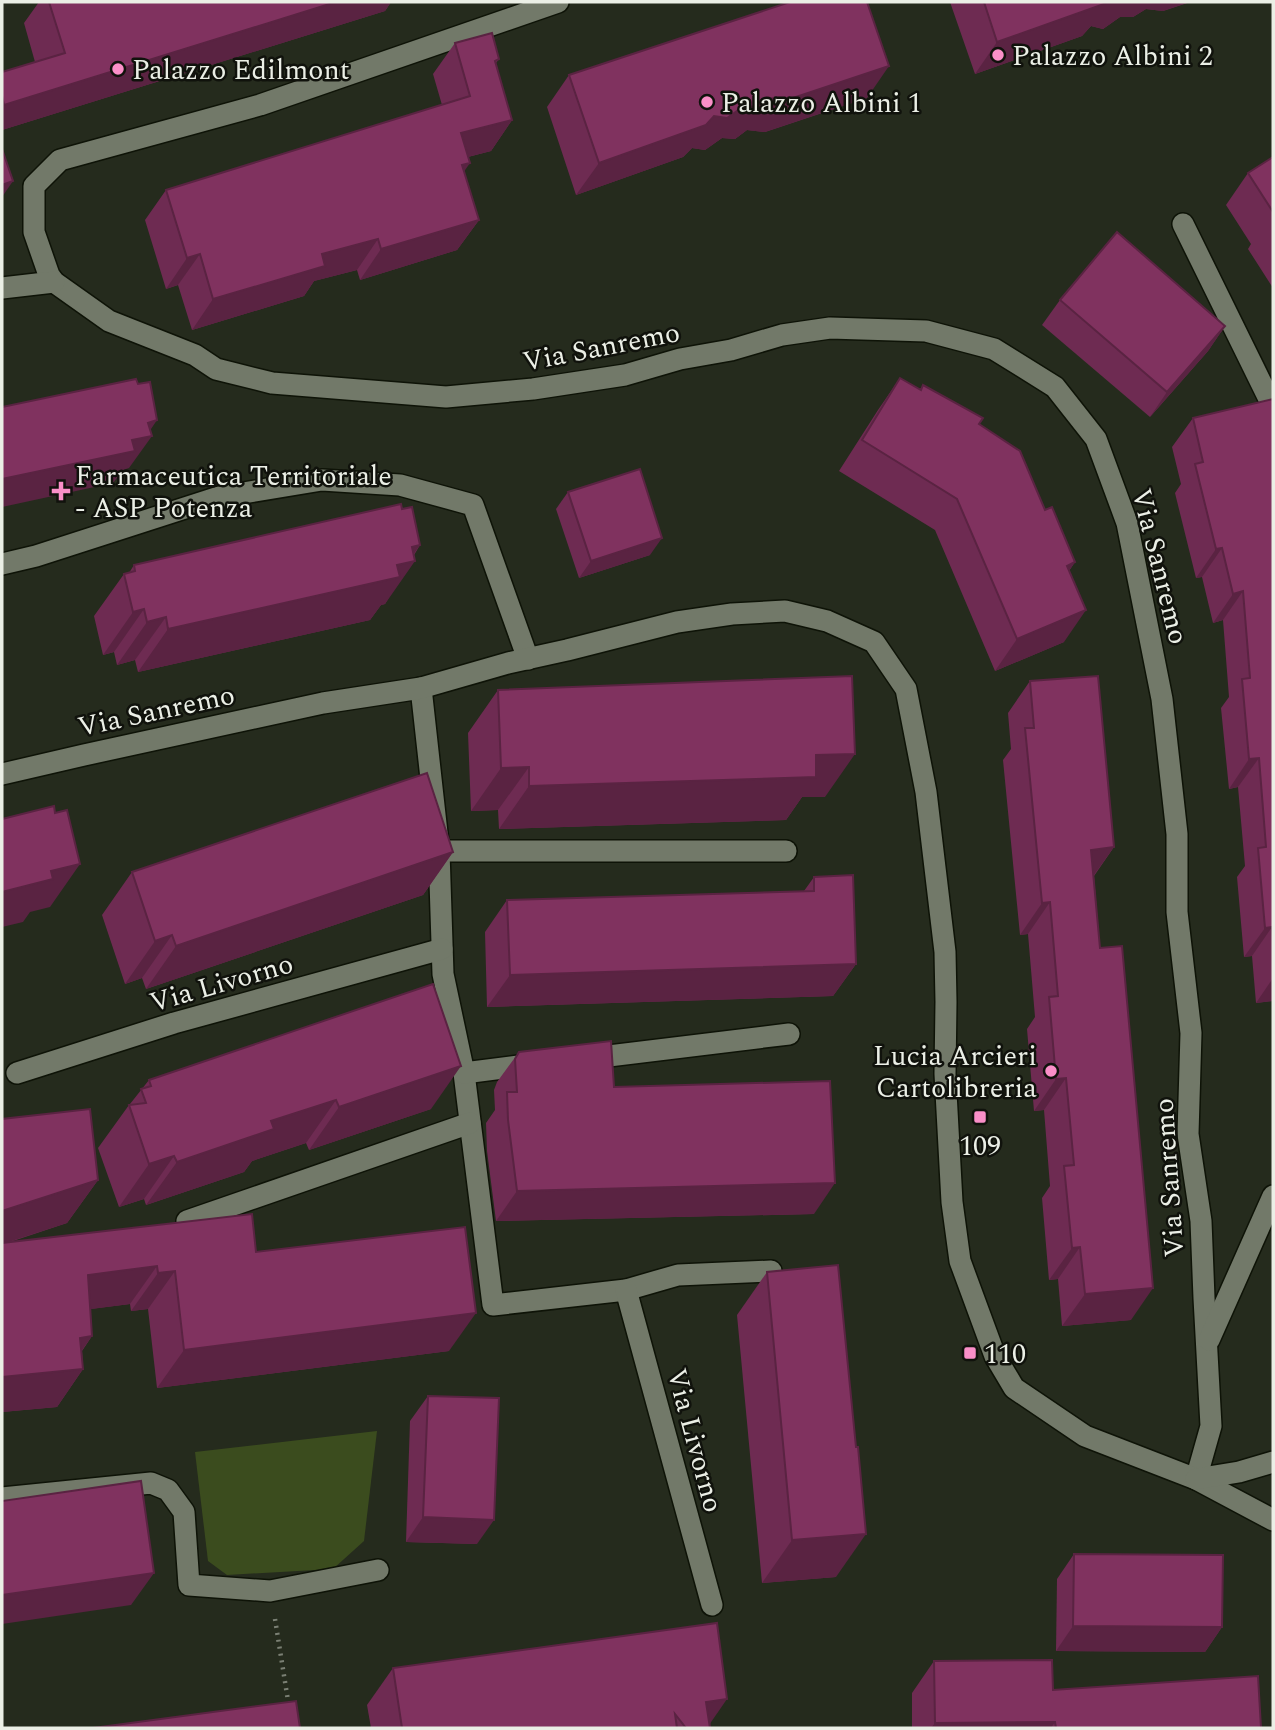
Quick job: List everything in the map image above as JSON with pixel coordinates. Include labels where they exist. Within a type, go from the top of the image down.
[{"type":"street","points":[[2,288],[54,282],[34,232],[34,186],[60,160],[260,105],[558,2]]},
{"type":"street","points":[[1183,224],[1273,407]]},
{"type":"street","name":"Via Sanremo","points":[[54,282],[109,321],[195,355],[216,369],[272,383],[446,397],[521,390],[625,375],[782,335],[830,328],[926,331],[994,349],[1055,387],[1096,439],[1127,523],[1162,699],[1177,834],[1177,912],[1191,1033],[1188,1135],[1201,1220],[1211,1426],[1196,1479]]},
{"type":"street","points":[[2,564],[36,556],[219,496],[322,480],[400,485],[473,505],[528,659]]},
{"type":"street","name":"Via Sanremo","points":[[2,774],[323,703],[421,688],[677,622],[732,614],[785,611],[827,621],[874,642],[906,689],[926,792],[945,952],[945,1074],[952,1202],[960,1261],[995,1356],[1014,1388],[1085,1436],[1196,1479],[1273,1520]]},
{"type":"street","points":[[421,688],[439,851],[443,974],[464,1073],[493,1305],[626,1290],[678,1275],[771,1271]]},
{"type":"street","points":[[439,851],[786,851]]},
{"type":"street","name":"Via Livorno","points":[[17,1073],[174,1023],[442,949]]},
{"type":"street","points":[[464,1073],[789,1034]]},
{"type":"street","points":[[187,1221],[470,1123]]},
{"type":"street","points":[[1207,1345],[1273,1196]]},
{"type":"street","name":"Via Livorno","points":[[626,1290],[712,1605]]},
{"type":"street","points":[[1196,1479],[1239,1472],[1273,1462]]},
{"type":"street","points":[[2,1498],[151,1483],[167,1490],[184,1513],[189,1585],[270,1591],[378,1570]]},
{"type":"path","points":[[270,1591],[290,1715]]},
{"type":"green space","points":[[377,1431],[364,1541],[333,1569],[227,1575],[208,1561],[195,1452]]},
{"type":"building","points":[[49,2],[336,2],[4,105],[2,72],[65,53]]},
{"type":"building","name":"Palazzo Albini 1","points":[[790,2],[867,2],[889,66],[787,100],[769,98],[757,107],[744,106],[727,118],[714,116],[706,125],[599,163],[569,75]]},
{"type":"building","points":[[984,2],[1106,2],[997,42]]},
{"type":"building","points":[[492,33],[499,59],[495,61],[512,120],[461,133],[470,163],[462,165],[479,220],[381,249],[378,239],[322,254],[325,266],[213,299],[200,254],[187,258],[166,190],[470,96],[455,43]]},
{"type":"building","points":[[2,149],[13,181],[2,185]]},
{"type":"building","points":[[1273,157],[1273,212],[1248,173]]},
{"type":"building","points":[[1117,232],[1225,326],[1167,392],[1060,300]]},
{"type":"building","points":[[900,378],[921,390],[923,385],[983,418],[979,424],[1020,451],[1045,510],[1052,507],[1075,562],[1067,566],[1086,610],[1017,639],[957,499],[862,440]]},
{"type":"building","points":[[136,379],[138,384],[150,382],[157,420],[148,423],[152,436],[132,440],[135,451],[2,479],[2,407]]},
{"type":"building","points":[[1273,399],[1273,937],[1272,927],[1265,928],[1258,848],[1266,847],[1259,758],[1249,759],[1242,679],[1250,678],[1243,591],[1233,594],[1222,548],[1216,549],[1195,464],[1203,462],[1193,418]]},
{"type":"building","points":[[640,469],[662,538],[591,561],[568,492]]},
{"type":"building","points":[[401,504],[402,509],[412,507],[420,545],[412,547],[415,561],[397,565],[400,577],[168,629],[166,617],[147,622],[144,609],[133,612],[124,574],[135,571],[134,565]]},
{"type":"building","points":[[852,676],[855,754],[816,755],[816,777],[529,786],[529,767],[501,768],[498,690]]},
{"type":"building","points":[[1098,676],[1114,847],[1091,850],[1100,948],[1122,946],[1153,1288],[1085,1294],[1080,1247],[1072,1248],[1064,1166],[1074,1165],[1066,1078],[1056,1079],[1049,997],[1058,996],[1050,902],[1042,903],[1025,728],[1034,728],[1030,681]]},
{"type":"building","points":[[427,773],[453,852],[176,946],[172,935],[155,941],[132,872]]},
{"type":"building","points":[[54,806],[55,813],[67,810],[80,864],[51,871],[53,879],[2,892],[2,819]]},
{"type":"building","points":[[853,875],[856,964],[510,975],[507,900],[814,891],[814,877]]},
{"type":"building","points":[[433,984],[461,1066],[339,1107],[336,1100],[271,1121],[274,1129],[177,1162],[174,1156],[149,1164],[129,1105],[146,1103],[141,1089],[151,1086],[149,1080]]},
{"type":"building","points":[[611,1041],[614,1087],[830,1081],[835,1183],[517,1191],[507,1092],[517,1092],[515,1059],[519,1052]]},
{"type":"building","points":[[90,1109],[98,1180],[2,1211],[2,1119]]},
{"type":"building","points":[[252,1214],[256,1252],[465,1227],[476,1313],[184,1350],[175,1271],[158,1273],[157,1266],[88,1275],[92,1336],[80,1338],[83,1369],[2,1377],[2,1243]]},
{"type":"building","points":[[838,1265],[866,1534],[792,1540],[767,1272]]},
{"type":"building","points":[[428,1396],[499,1398],[494,1520],[423,1517]]},
{"type":"building","points":[[141,1481],[154,1573],[2,1595],[2,1501]]},
{"type":"building","points":[[1074,1554],[1223,1555],[1222,1627],[1073,1626]]},
{"type":"building","points":[[717,1623],[727,1699],[706,1702],[710,1728],[686,1728],[675,1714],[677,1728],[402,1728],[393,1668]]},
{"type":"building","points":[[1052,1660],[1053,1690],[1258,1676],[1261,1728],[1056,1728],[1055,1722],[935,1723],[934,1661]]},
{"type":"building","points":[[296,1701],[300,1728],[93,1728]]},
{"type":"place","name":"Palazzo Albini 2","points":[[998,55]]},
{"type":"place","name":"Palazzo Edilmont","points":[[118,69]]},
{"type":"place","name":"Palazzo Albini 1","points":[[707,102]]},
{"type":"place","name":"Farmaceutica Territoriale - ASP Potenza","points":[[61,491]]},
{"type":"place","name":"Lucia Arcieri Cartolibreria","points":[[1051,1071]]},
{"type":"place","name":"109","points":[[980,1117]]},
{"type":"place","name":"110","points":[[970,1353]]}]
